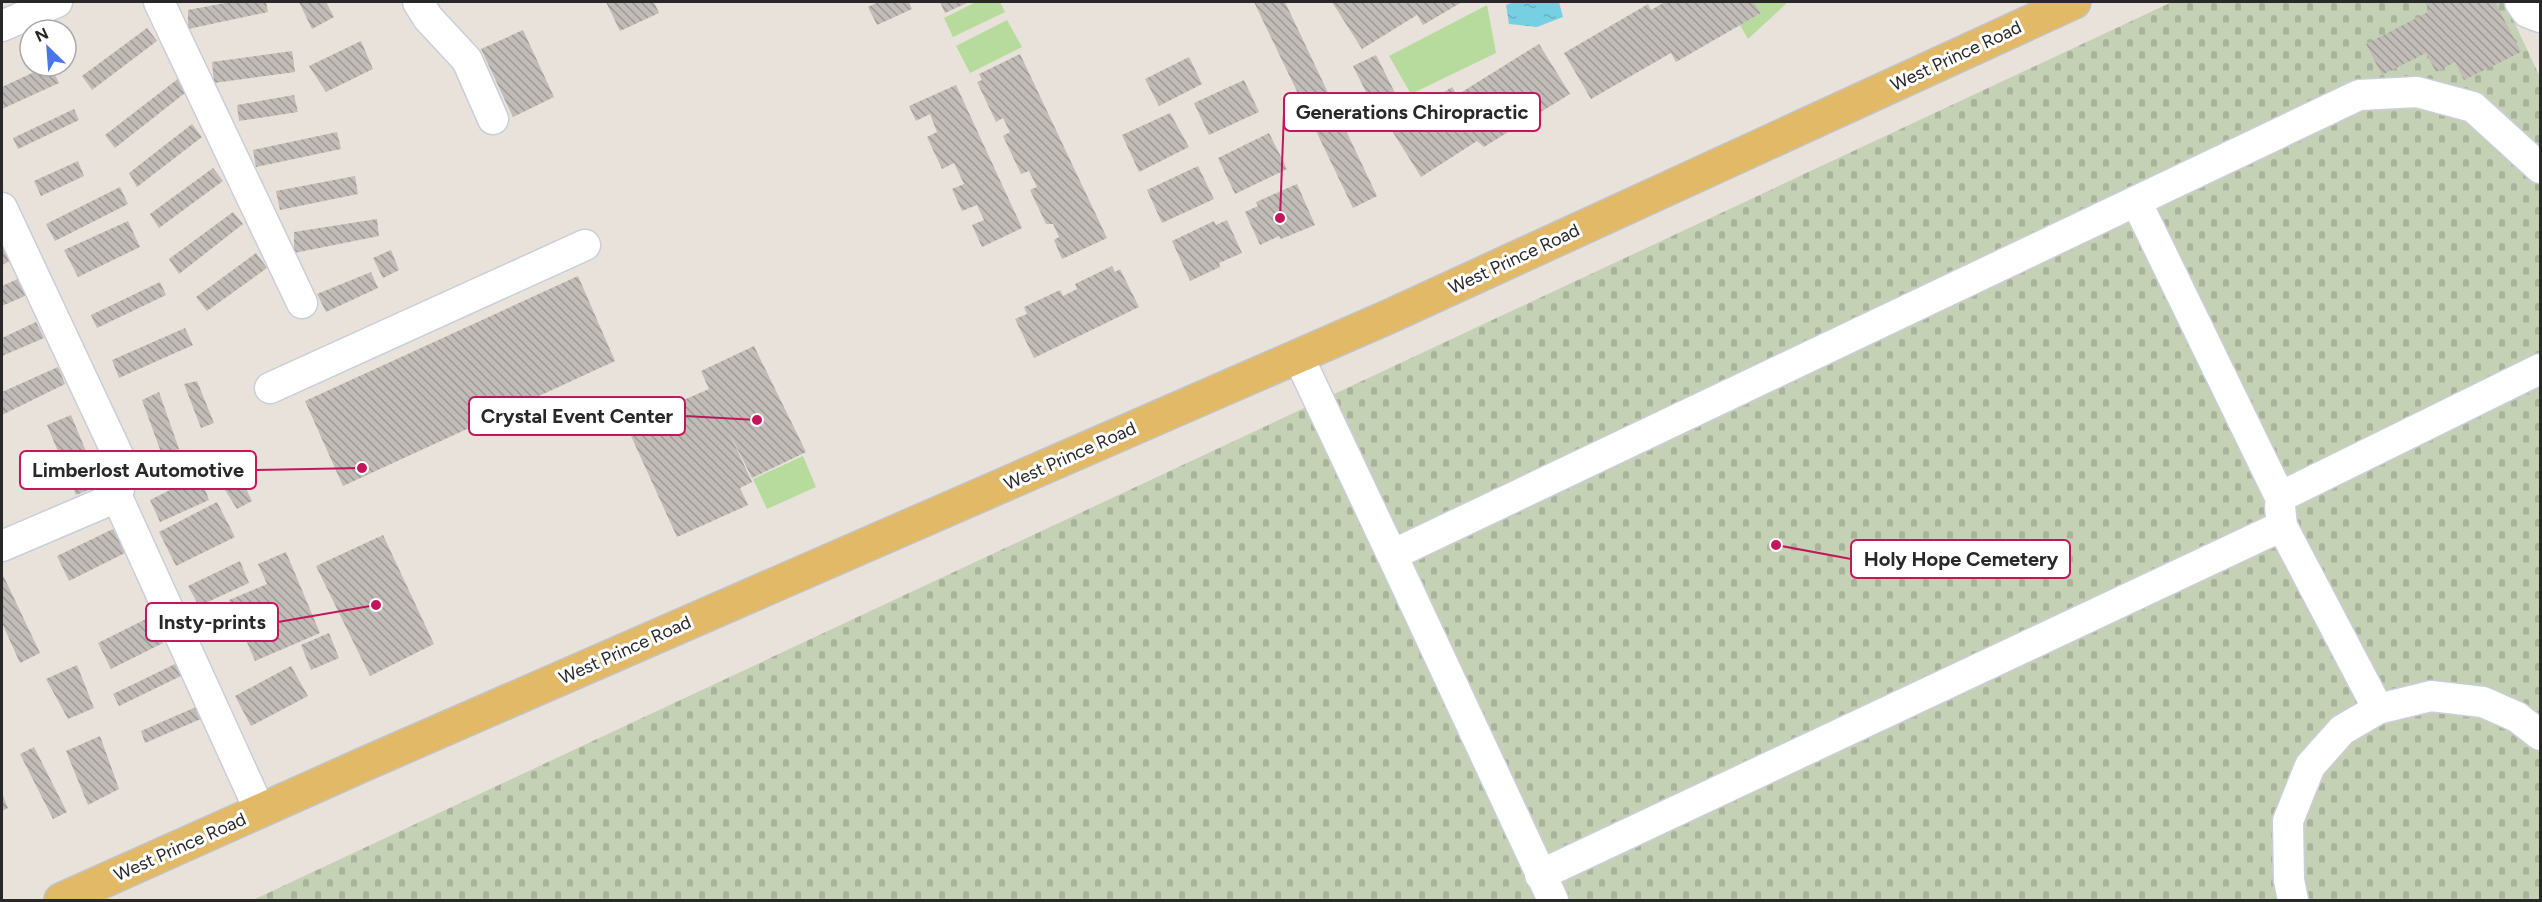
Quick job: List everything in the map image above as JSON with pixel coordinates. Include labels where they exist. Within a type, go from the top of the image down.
[{"type":"main road","name":"West Prince Road","points":[[61,900],[1388,317],[2074,2]]},
{"type":"street","points":[[2,26],[57,2]]},
{"type":"street","points":[[159,2],[302,303]]},
{"type":"street","points":[[418,2],[428,18],[467,60],[493,119]]},
{"type":"street","points":[[2520,2],[2527,12],[2541,16]]},
{"type":"street","points":[[1392,555],[2360,95],[2417,92],[2473,107],[2541,168]]},
{"type":"street","points":[[2136,201],[2281,511],[2378,709]]},
{"type":"street","points":[[2,208],[124,468],[117,497],[260,811]]},
{"type":"street","points":[[270,388],[585,245]]},
{"type":"street","points":[[1298,356],[1547,887],[2281,511],[2541,369]]},
{"type":"street","points":[[2,546],[117,497]]},
{"type":"street","points":[[2293,900],[2289,880],[2288,821],[2310,766],[2342,730],[2378,709],[2431,696],[2483,702],[2517,717],[2541,735]]},
{"type":"green space","points":[[976,2],[1000,2],[1005,12],[953,37],[944,18]]},
{"type":"green space","points":[[1754,2],[1788,2],[1748,39],[1740,25],[1761,13]]},
{"type":"green space","points":[[2172,2],[2505,2],[2538,73],[2540,72],[2540,900],[253,900]]},
{"type":"green space","points":[[1487,5],[1496,53],[1411,94],[1389,56]]},
{"type":"green space","points":[[1007,20],[1022,47],[970,73],[956,46]]},
{"type":"green space","points":[[803,456],[816,487],[767,509],[753,479]]},
{"type":"water","points":[[1514,2],[1559,2],[1563,17],[1537,27],[1509,24],[1506,5]]},
{"type":"building","points":[[230,2],[266,2],[268,12],[188,29],[188,10]]},
{"type":"building","points":[[299,2],[326,2],[334,17],[312,29]]},
{"type":"building","points":[[606,2],[654,2],[659,13],[620,31]]},
{"type":"building","points":[[878,2],[909,2],[912,9],[877,25],[868,7]]},
{"type":"building","points":[[940,2],[969,2],[945,13]]},
{"type":"building","points":[[1254,2],[1285,2],[1377,196],[1353,208]]},
{"type":"building","points":[[1332,2],[1462,2],[1423,25],[1417,15],[1362,49]]},
{"type":"building","points":[[1665,2],[1754,2],[1761,13],[1676,62],[1671,53],[1591,99],[1564,53],[1648,4],[1651,10]]},
{"type":"building","points":[[2425,2],[2495,2],[2521,52],[2464,80],[2455,62],[2436,72],[2426,53],[2382,75],[2366,44],[2430,11]]},
{"type":"building","points":[[147,28],[157,41],[92,90],[82,76]]},
{"type":"building","points":[[523,30],[554,97],[513,117],[481,49]]},
{"type":"building","points":[[361,41],[373,69],[326,92],[309,66]]},
{"type":"building","points":[[1539,44],[1570,94],[1484,147],[1477,141],[1421,177],[1389,126],[1452,87],[1457,95]]},
{"type":"building","points":[[292,51],[295,72],[214,83],[212,62]]},
{"type":"building","points":[[1020,54],[1107,238],[1062,259],[1054,240],[1059,237],[1053,224],[1046,224],[1030,190],[1037,187],[1029,171],[1021,174],[1003,136],[1010,132],[1003,118],[996,122],[977,82],[982,80],[979,74]]},
{"type":"building","points":[[1376,55],[1398,99],[1375,110],[1353,66]]},
{"type":"building","points":[[1189,57],[1202,84],[1159,106],[1145,79]]},
{"type":"building","points":[[21,78],[57,78],[59,83],[2,109],[2,87]]},
{"type":"building","points":[[179,78],[185,93],[115,148],[105,135]]},
{"type":"building","points":[[1244,80],[1259,112],[1209,135],[1194,103]]},
{"type":"building","points":[[956,85],[1022,228],[982,247],[972,225],[984,220],[977,205],[962,211],[952,189],[964,184],[954,163],[942,169],[927,137],[937,132],[930,114],[916,121],[909,106]]},
{"type":"building","points":[[294,95],[298,112],[239,121],[237,105]]},
{"type":"building","points":[[74,109],[79,120],[18,149],[13,138]]},
{"type":"building","points":[[1170,113],[1189,147],[1139,172],[1122,135]]},
{"type":"building","points":[[192,124],[202,137],[137,187],[129,173]]},
{"type":"building","points":[[337,132],[341,149],[256,167],[253,150]]},
{"type":"building","points":[[1269,133],[1287,169],[1235,194],[1218,158]]},
{"type":"building","points":[[78,161],[84,176],[41,196],[34,181]]},
{"type":"building","points":[[1198,166],[1214,199],[1162,223],[1147,190]]},
{"type":"building","points":[[213,168],[223,181],[159,228],[150,214]]},
{"type":"building","points":[[355,176],[358,194],[280,210],[276,191]]},
{"type":"building","points":[[1297,184],[1315,225],[1281,239],[1279,236],[1260,245],[1245,212],[1258,206],[1256,202]]},
{"type":"building","points":[[120,187],[128,204],[55,241],[46,224]]},
{"type":"building","points":[[233,212],[243,224],[179,274],[169,259]]},
{"type":"building","points":[[377,219],[379,236],[294,253],[294,232]]},
{"type":"building","points":[[1227,220],[1242,253],[1219,263],[1220,267],[1190,281],[1172,241],[1214,221],[1216,225]]},
{"type":"building","points":[[128,221],[140,247],[78,277],[64,250]]},
{"type":"building","points":[[2,236],[12,260],[2,265]]},
{"type":"building","points":[[391,250],[399,270],[383,278],[373,258]]},
{"type":"building","points":[[256,253],[267,268],[207,311],[196,297]]},
{"type":"building","points":[[1112,266],[1115,272],[1120,269],[1139,307],[1034,358],[1015,319],[1027,314],[1024,307],[1060,290],[1063,296],[1077,289],[1075,284]]},
{"type":"building","points":[[371,272],[378,288],[326,312],[317,294]]},
{"type":"building","points":[[578,276],[615,361],[343,486],[305,401]]},
{"type":"building","points":[[20,278],[27,295],[2,306],[2,286]]},
{"type":"building","points":[[160,282],[166,295],[97,328],[91,315]]},
{"type":"building","points":[[36,322],[44,338],[2,356],[2,338]]},
{"type":"building","points":[[185,328],[193,345],[119,378],[112,360]]},
{"type":"building","points":[[754,346],[806,452],[752,478],[728,430],[752,482],[740,488],[748,505],[677,537],[626,425],[709,389],[701,371]]},
{"type":"building","points":[[58,367],[65,384],[2,415],[2,392]]},
{"type":"building","points":[[197,381],[214,423],[201,428],[184,384]]},
{"type":"building","points":[[159,392],[179,449],[162,455],[142,400]]},
{"type":"building","points":[[71,415],[100,485],[76,495],[47,425]]},
{"type":"building","points":[[200,475],[209,500],[160,522],[150,500]]},
{"type":"building","points":[[243,483],[252,501],[237,509],[225,490]]},
{"type":"building","points":[[217,502],[235,537],[176,566],[159,532]]},
{"type":"building","points":[[113,529],[125,553],[69,581],[57,556]]},
{"type":"building","points":[[383,535],[434,644],[370,676],[316,566]]},
{"type":"building","points":[[286,552],[320,633],[255,661],[229,600],[267,584],[258,564]]},
{"type":"building","points":[[240,561],[249,583],[199,606],[188,586]]},
{"type":"building","points":[[2,573],[40,653],[20,663],[2,623]]},
{"type":"building","points":[[150,617],[163,643],[111,669],[98,643]]},
{"type":"building","points":[[329,633],[339,658],[311,670],[301,645]]},
{"type":"building","points":[[175,664],[183,675],[119,706],[113,694]]},
{"type":"building","points":[[77,665],[94,708],[68,719],[46,679]]},
{"type":"building","points":[[291,666],[308,696],[251,726],[235,696]]},
{"type":"building","points":[[196,707],[203,718],[145,743],[141,731]]},
{"type":"building","points":[[100,736],[119,789],[88,805],[66,751]]},
{"type":"building","points":[[34,747],[67,812],[53,819],[20,754]]},
{"type":"building","points":[[2,793],[8,808],[2,811]]},
{"type":"place","name":"Generations Chiropractic","points":[[1280,218]]},
{"type":"place","name":"Crystal Event Center","points":[[757,420]]},
{"type":"place","name":"Limberlost Automotive","points":[[362,468]]},
{"type":"place","name":"Holy Hope Cemetery","points":[[1776,545]]},
{"type":"place","name":"Insty-prints","points":[[376,605]]}]
